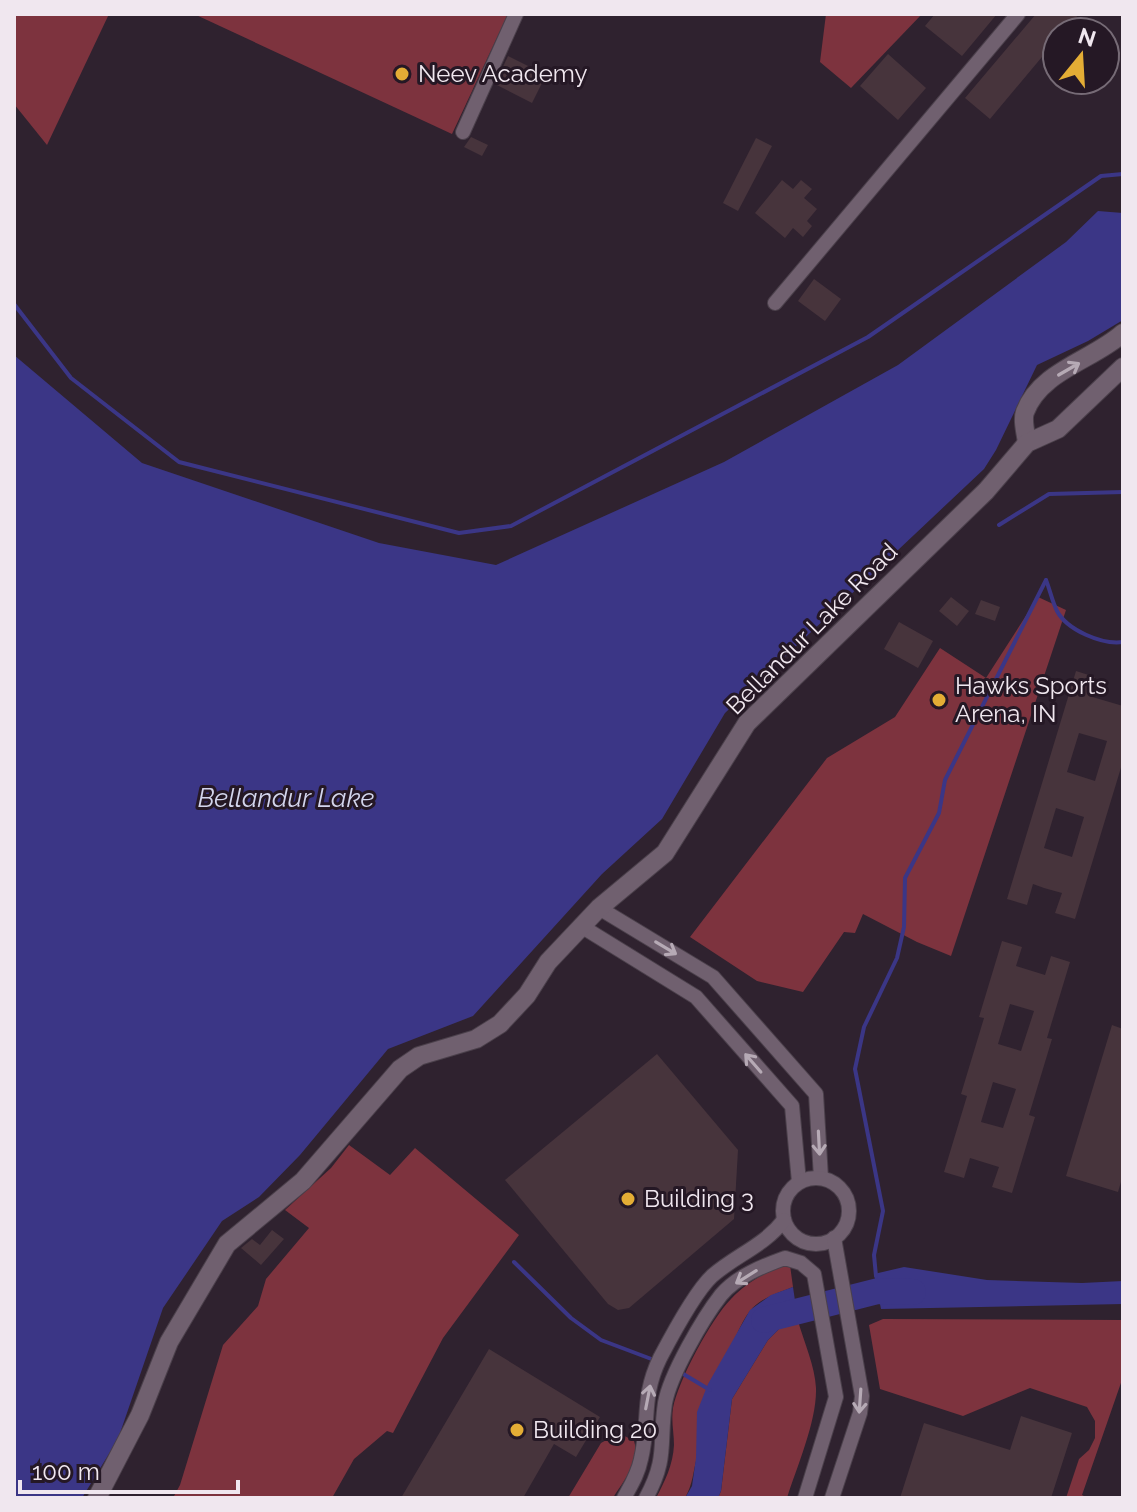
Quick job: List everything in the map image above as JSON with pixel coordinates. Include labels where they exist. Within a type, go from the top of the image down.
[{"type":"street","points":[[463,132],[516,14]]},
{"type":"street","points":[[775,303],[1018,14]]},
{"type":"street","points":[[1027,443],[1024,414],[1043,384],[1110,345],[1123,333]]},
{"type":"street","name":"Bellandur Lake Road","points":[[97,1498],[140,1415],[169,1342],[227,1244],[303,1181],[400,1069],[419,1056],[476,1039],[500,1024],[527,995],[548,962],[581,926],[665,853],[747,723],[986,491],[1027,443],[1058,429],[1123,367]]},
{"type":"street","points":[[599,908],[713,977],[816,1094],[821,1178]]},
{"type":"street","points":[[581,926],[696,997],[792,1106],[799,1182]]},
{"type":"street","points":[[821,1178],[838,1186],[847,1201],[848,1218],[845,1227],[834,1238],[824,1243],[806,1243],[791,1234],[784,1220],[784,1201],[799,1182],[821,1178]]},
{"type":"street","points":[[624,1498],[641,1461],[646,1400],[665,1349],[706,1282],[765,1241],[784,1220]]},
{"type":"street","points":[[832,1498],[862,1404],[834,1238]]},
{"type":"street","points":[[646,1498],[660,1465],[665,1403],[672,1379],[722,1294],[748,1274],[785,1258],[801,1263],[814,1274],[836,1401],[805,1498]]},
{"type":"shaded area","points":[[14,14],[109,14],[47,145],[14,104]]},
{"type":"shaded area","name":"Neev Academy","points":[[194,14],[508,14],[452,134]]},
{"type":"shaded area","points":[[826,14],[922,14],[851,88],[820,62]]},
{"type":"shaded area","points":[[1038,597],[1066,610],[951,956],[863,914],[855,933],[844,932],[803,992],[757,981],[690,937],[827,758],[895,717],[940,648],[986,678]]},
{"type":"shaded area","points":[[349,1145],[390,1175],[415,1148],[519,1235],[443,1338],[393,1433],[387,1431],[354,1459],[332,1498],[173,1498],[180,1485],[223,1345],[258,1306],[266,1279],[309,1228],[285,1210],[331,1168]]},
{"type":"shaded area","points":[[782,1265],[790,1265],[793,1287],[759,1303],[743,1322],[719,1380],[685,1498],[656,1498],[672,1459],[672,1413],[676,1396],[696,1351],[731,1299],[755,1279]]},
{"type":"shaded area","points":[[883,1319],[1123,1320],[1123,1377],[1082,1495],[1088,1498],[1066,1498],[1079,1459],[1089,1450],[1095,1438],[1095,1421],[1087,1407],[1030,1388],[963,1416],[880,1389],[869,1325]]},
{"type":"shaded area","points":[[798,1321],[814,1371],[816,1388],[810,1429],[787,1498],[718,1498],[732,1399],[768,1340],[782,1326]]},
{"type":"shaded area","points":[[619,1433],[634,1441],[636,1449],[630,1471],[613,1498],[568,1498],[601,1443]]},
{"type":"water","name":"Bellandur Lake","points":[[1098,211],[1123,213],[1123,320],[1037,365],[984,469],[725,713],[662,819],[602,874],[473,1016],[388,1049],[300,1155],[259,1197],[222,1221],[163,1308],[118,1439],[82,1498],[14,1498],[14,355],[142,463],[379,543],[496,565],[724,462],[898,365],[1066,242]]},
{"type":"water","points":[[904,1267],[987,1280],[1123,1281],[1123,1304],[881,1309],[874,1274]]},
{"type":"water","points":[[793,1287],[798,1321],[782,1326],[768,1340],[732,1399],[718,1498],[685,1498],[692,1486],[696,1458],[697,1412],[708,1384],[750,1310],[771,1295]]},
{"type":"building","points":[[935,14],[997,14],[962,56],[925,26]]},
{"type":"building","points":[[1036,14],[1079,14],[1041,16],[1041,58],[990,119],[965,98]]},
{"type":"building","points":[[888,54],[926,88],[898,120],[860,86]]},
{"type":"building","points":[[508,56],[546,75],[532,103],[495,84]]},
{"type":"building","points":[[471,137],[488,145],[482,156],[464,147]]},
{"type":"building","points":[[756,138],[772,146],[738,211],[723,203]]},
{"type":"building","points":[[782,180],[793,189],[801,180],[812,189],[804,198],[817,209],[807,221],[812,226],[803,237],[793,228],[785,238],[755,213]]},
{"type":"building","points":[[814,279],[841,299],[825,321],[798,301]]},
{"type":"building","points":[[951,597],[969,611],[957,626],[939,611]]},
{"type":"building","points":[[981,600],[1000,607],[995,621],[975,614]]},
{"type":"building","points":[[899,622],[933,641],[918,668],[884,649]]},
{"type":"building","points":[[1076,671],[1095,677],[1089,696],[1123,706],[1123,761],[1075,919],[1055,913],[1062,893],[1033,884],[1027,905],[1007,899]],"holes":[[[1079,733],[1107,741],[1095,781],[1067,772]],[[1056,808],[1084,817],[1072,857],[1044,848]]]},
{"type":"building","points":[[1002,941],[1022,947],[1016,966],[1045,975],[1051,956],[1070,962],[1047,1038],[1052,1039],[1029,1115],[1035,1117],[1012,1193],[992,1187],[999,1167],[970,1158],[964,1178],[944,1172],[967,1096],[961,1094],[984,1018],[979,1017]],"holes":[[[1010,1004],[1034,1011],[1021,1051],[998,1044]],[[993,1082],[1016,1089],[1003,1128],[981,1122]]]},
{"type":"building","points":[[1112,1025],[1123,1029],[1123,1175],[1118,1192],[1066,1176]]},
{"type":"building","name":"Building 3","points":[[657,1054],[738,1150],[734,1219],[629,1308],[618,1310],[608,1304],[505,1180]]},
{"type":"building","points":[[272,1230],[284,1239],[261,1265],[241,1248],[252,1239],[260,1245]]},
{"type":"building","name":"Building 20","points":[[489,1349],[600,1417],[576,1457],[554,1444],[523,1498],[401,1498]]},
{"type":"building","points":[[1021,1416],[1072,1433],[1051,1498],[900,1498],[924,1423],[1010,1450]]},
{"type":"waterway","points":[[14,304],[71,378],[179,462],[459,533],[511,526],[868,337],[1101,176],[1123,174]]},
{"type":"waterway","points":[[999,525],[1049,494],[1123,492]]},
{"type":"waterway","points":[[1046,580],[1057,611],[1069,624],[1096,639],[1123,642]]},
{"type":"waterway","points":[[876,1276],[874,1255],[883,1211],[855,1069],[864,1027],[897,958],[904,927],[905,878],[939,813],[945,780],[1046,580]]},
{"type":"waterway","points":[[514,1262],[571,1318],[601,1340],[654,1360]]},
{"type":"waterway","points":[[764,1320],[878,1291],[913,1292]]},
{"type":"waterway","points":[[680,1372],[710,1390]]},
{"type":"place","name":"Neev Academy","points":[[402,74]]},
{"type":"place","name":"Hawks Sports Arena, IN","points":[[939,700]]},
{"type":"place","name":"Building 3","points":[[628,1199]]},
{"type":"place","name":"Building 20","points":[[517,1430]]}]
